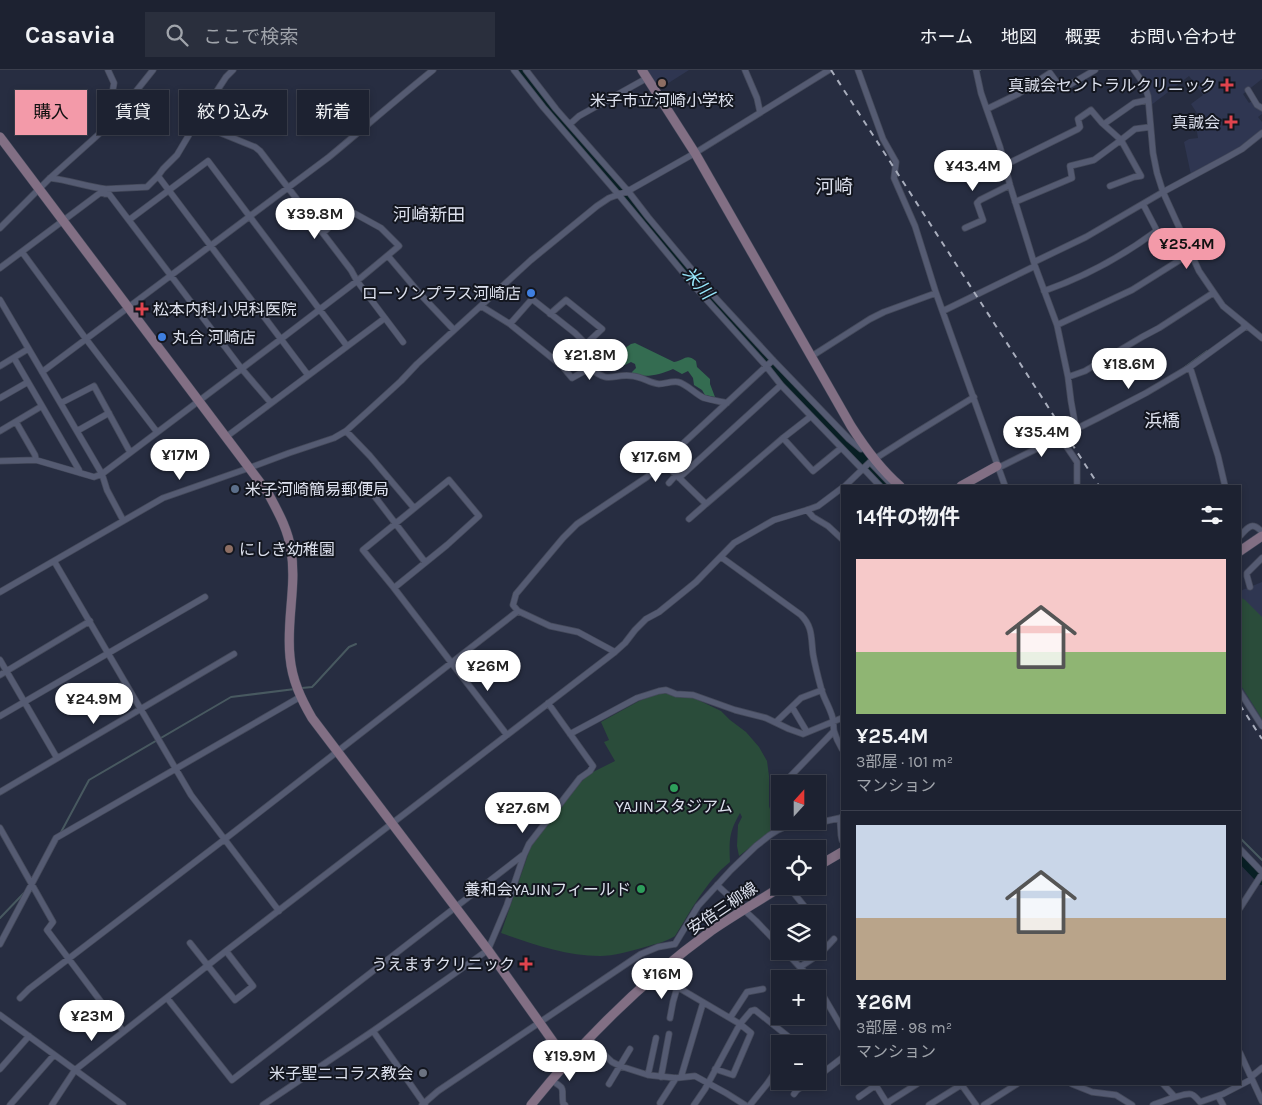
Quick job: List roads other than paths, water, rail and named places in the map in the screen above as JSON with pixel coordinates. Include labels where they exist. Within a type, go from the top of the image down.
[{"type":"street","points":[[108,70],[114,83],[113,90]]},
{"type":"street","points":[[137,90],[153,70]]},
{"type":"street","points":[[218,90],[232,70]]},
{"type":"street","points":[[42,372],[336,151],[433,70]]},
{"type":"street","points":[[514,70],[543,107],[623,193],[648,217],[714,296],[773,360],[849,440],[861,449],[865,448]]},
{"type":"street","points":[[526,70],[695,286],[781,385],[841,448],[898,485]]},
{"type":"street","points":[[642,70],[695,153],[812,356],[850,426],[865,448],[867,465],[879,485]]},
{"type":"street","points":[[744,70],[757,98],[760,112]]},
{"type":"street","points":[[858,70],[882,139],[896,162],[894,178],[914,226],[1004,485]]},
{"type":"street","points":[[987,109],[1018,94],[1050,73],[1061,88],[1064,88],[1095,70]]},
{"type":"street","points":[[1134,70],[1144,84],[1148,96],[1155,166],[1163,192],[1199,271],[1223,306],[1262,338]]},
{"type":"street","points":[[0,592],[163,498],[334,438],[346,431],[531,260],[596,206],[695,153],[826,71]]},
{"type":"street","points":[[978,71],[981,93],[1000,147],[1034,264],[1056,325],[1068,377],[1076,429]]},
{"type":"street","points":[[570,124],[579,116],[647,78]]},
{"type":"street","points":[[1248,90],[1257,105],[1262,108]]},
{"type":"street","points":[[1104,124],[1134,103],[1148,100]]},
{"type":"street","points":[[1005,165],[1078,129],[1080,127],[1078,119],[1091,110],[1121,140],[1141,176],[1110,186]]},
{"type":"street","points":[[1015,202],[1072,178],[1070,166],[1094,160],[1135,130],[1150,127]]},
{"type":"street","points":[[943,311],[1086,237],[1242,149],[1262,133]]},
{"type":"street","points":[[0,228],[97,135]]},
{"type":"street","points":[[0,268],[100,194],[147,187],[177,155],[189,135]]},
{"type":"street","points":[[226,135],[255,147],[260,151],[351,270],[357,281],[403,342]]},
{"type":"street","points":[[0,137],[268,494],[281,517],[291,550],[294,574],[289,629],[290,657],[294,681],[300,697],[312,718],[488,950],[568,1060]]},
{"type":"street","points":[[129,220],[208,161],[347,346]]},
{"type":"street","points":[[158,176],[308,374]]},
{"type":"street","points":[[50,178],[65,180],[109,194],[170,276],[271,403]]},
{"type":"street","points":[[965,228],[983,220],[977,203],[980,200],[1010,185]]},
{"type":"street","points":[[1044,291],[1068,283],[1112,260],[1155,232],[1156,230],[1143,204]]},
{"type":"street","points":[[0,460],[36,460],[94,476],[102,474],[357,281],[399,246],[381,228],[352,212],[340,217],[323,233]]},
{"type":"street","points":[[22,252],[158,432]]},
{"type":"street","points":[[1056,325],[1132,290],[1191,253]]},
{"type":"street","points":[[388,256],[454,330]]},
{"type":"street","points":[[812,356],[870,319],[936,292]]},
{"type":"street","points":[[1068,377],[1085,371],[1160,328],[1213,293]]},
{"type":"street","points":[[510,324],[532,299],[586,344]]},
{"type":"street","points":[[0,300],[102,474],[107,490],[123,520]]},
{"type":"street","points":[[550,314],[566,300],[602,329],[562,366]]},
{"type":"street","points":[[481,306],[510,324],[562,366],[572,378],[590,368],[606,378],[631,375],[654,383],[680,383],[703,398],[726,403]]},
{"type":"street","points":[[226,437],[385,318]]},
{"type":"street","points":[[963,485],[1146,393],[1190,367],[1245,327],[1245,324]]},
{"type":"street","points":[[0,366],[28,349]]},
{"type":"street","points":[[14,358],[80,473]]},
{"type":"street","points":[[615,652],[578,632],[550,626],[518,611],[513,605],[516,594],[563,538],[578,524],[647,477],[773,360]]},
{"type":"street","points":[[1190,367],[1218,456],[1225,485]]},
{"type":"street","points":[[0,398],[28,382]]},
{"type":"street","points":[[669,483],[781,385]]},
{"type":"street","points":[[61,404],[94,386],[130,452]]},
{"type":"street","points":[[846,485],[867,465],[974,397]]},
{"type":"street","points":[[0,431],[42,406]]},
{"type":"street","points":[[77,431],[109,413]]},
{"type":"street","points":[[690,519],[810,417]]},
{"type":"street","points":[[16,422],[36,455],[36,460]]},
{"type":"street","points":[[346,431],[414,508]]},
{"type":"street","points":[[1060,437],[1077,462],[1077,485]]},
{"type":"street","points":[[783,438],[813,471],[841,448]]},
{"type":"street","points":[[663,462],[706,504]]},
{"type":"street","points":[[867,465],[892,485]]},
{"type":"street","points":[[394,588],[480,516],[449,480],[363,550],[507,735]]},
{"type":"street","points":[[369,489],[425,562]]},
{"type":"street","points":[[52,1105],[75,1070],[615,652],[646,619],[659,612],[696,582],[734,543],[774,520],[818,506],[841,489]]},
{"type":"street","points":[[807,510],[813,517],[828,526],[841,538]]},
{"type":"street","points":[[1241,535],[1253,525],[1257,526],[1262,532]]},
{"type":"street","points":[[1241,550],[1262,536]]},
{"type":"street","points":[[721,557],[801,615],[806,621],[811,631],[813,655],[822,690],[831,712],[834,731],[841,747]]},
{"type":"street","points":[[1250,587],[1247,573],[1262,558]]},
{"type":"street","points":[[54,561],[191,795],[279,911]]},
{"type":"street","points":[[0,716],[204,597]]},
{"type":"street","points":[[20,998],[29,989],[518,611]]},
{"type":"street","points":[[0,675],[90,622]]},
{"type":"street","points":[[0,792],[234,654]]},
{"type":"street","points":[[0,660],[57,758]]},
{"type":"street","points":[[570,734],[638,698],[666,690],[676,694],[692,695],[718,705],[766,718],[803,734],[841,718]]},
{"type":"street","points":[[776,722],[801,698],[822,690]]},
{"type":"street","points":[[1241,694],[1262,726]]},
{"type":"street","points":[[0,944],[56,838],[300,697]]},
{"type":"street","points":[[263,1105],[488,950],[529,844],[580,778],[590,771],[593,766],[548,703]]},
{"type":"street","points":[[792,707],[808,732]]},
{"type":"street","points":[[792,775],[834,731]]},
{"type":"street","points":[[826,821],[841,818],[841,835]]},
{"type":"street","points":[[373,1031],[424,1104],[438,1091],[641,954],[658,947],[675,944],[698,906],[756,846],[778,830]]},
{"type":"street","points":[[1,831],[53,922],[46,930],[123,1031]]},
{"type":"street","points":[[1241,850],[1261,876],[1241,906]]},
{"type":"street","points":[[826,861],[841,853]]},
{"type":"street","points":[[167,998],[232,1080],[524,855]]},
{"type":"street","points":[[717,885],[771,937]]},
{"type":"street","name":"安倍三柳線","points":[[531,1105],[568,1060],[623,1005],[713,930],[771,893]]},
{"type":"street","points":[[795,895],[803,905]]},
{"type":"street","points":[[826,945],[834,939]]},
{"type":"street","points":[[190,943],[235,1000],[253,986],[226,952]]},
{"type":"street","points":[[675,944],[681,955]]},
{"type":"street","points":[[794,960],[803,970]]},
{"type":"street","points":[[800,967],[808,960]]},
{"type":"street","points":[[657,975],[740,1024],[751,1033],[733,1076],[715,1069]]},
{"type":"street","points":[[670,1018],[672,1002],[678,988]]},
{"type":"street","points":[[730,1018],[747,992],[763,989]]},
{"type":"street","points":[[826,1000],[841,1023]]},
{"type":"street","points":[[660,1103],[678,1077],[703,1003]]},
{"type":"street","points":[[694,1105],[705,1089],[740,1024],[751,1011],[755,1010],[786,1035]]},
{"type":"street","points":[[0,1015],[123,1105]]},
{"type":"street","points":[[661,1077],[669,1034]]},
{"type":"street","points":[[0,1069],[29,1036]]},
{"type":"street","points":[[648,1075],[656,1038]]},
{"type":"street","points":[[588,1039],[612,1062],[620,1066],[661,1077],[695,1076],[736,1103],[745,1105]]},
{"type":"street","points":[[609,1084],[630,1049]]},
{"type":"street","points":[[10,1105],[54,1055]]},
{"type":"street","points":[[1241,1055],[1262,1102]]},
{"type":"street","points":[[826,1071],[841,1059]]},
{"type":"street","points":[[1241,1083],[1251,1078],[1262,1068]]},
{"type":"street","points":[[750,1105],[771,1078]]},
{"type":"street","points":[[551,1080],[561,1086],[563,1090],[563,1103],[565,1105]]},
{"type":"street","points":[[859,1097],[875,1085]]},
{"type":"street","points":[[877,1085],[887,1104],[916,1085]]},
{"type":"street","points":[[929,1105],[959,1085]]},
{"type":"street","points":[[962,1085],[976,1105]]},
{"type":"street","points":[[984,1105],[1015,1085]]},
{"type":"street","points":[[1074,1085],[1092,1092],[1116,1095],[1132,1105]]},
{"type":"street","points":[[1164,1085],[1175,1097]]},
{"type":"street","points":[[1153,1105],[1190,1094],[1194,1095],[1200,1102],[1218,1096],[1238,1085]]},
{"type":"street","points":[[794,1094],[797,1090]]},
{"type":"street","points":[[1218,1096],[1222,1105]]},
{"type":"waterway","name":"米川","points":[[520,70],[547,105],[674,252],[706,293],[781,375],[887,485]]},
{"type":"waterway","points":[[1185,367],[1207,351]]},
{"type":"waterway","points":[[302,688],[312,687],[349,647],[356,644]]},
{"type":"waterway","points":[[60,834],[89,780],[231,697],[295,689]]},
{"type":"waterway","points":[[1241,839],[1262,860]]},
{"type":"waterway","name":"米川","points":[[1241,858],[1262,880]]},
{"type":"waterway","points":[[0,918],[24,893]]},
{"type":"railway","points":[[831,70],[1098,485]]},
{"type":"railway","points":[[1241,707],[1262,739]]},
{"type":"place","name":"米子市立河崎小学校","points":[[662,83]]},
{"type":"place","name":"真誠会セントラルクリニック","points":[[1227,85]]},
{"type":"place","name":"真誠会","points":[[1231,122]]},
{"type":"place","name":"ローソンプラス河崎店","points":[[531,293]]},
{"type":"place","name":"松本内科小児科医院","points":[[142,309]]},
{"type":"place","name":"丸合 河崎店","points":[[162,337]]},
{"type":"place","name":"米子河崎簡易郵便局","points":[[235,489]]},
{"type":"place","name":"にしき幼稚園","points":[[229,549]]},
{"type":"place","name":"YAJINスタジアム","points":[[674,788]]},
{"type":"place","name":"養和会YAJINフィールド","points":[[641,889]]},
{"type":"place","name":"うえますクリニック","points":[[526,964]]},
{"type":"place","name":"米子聖ニコラス教会","points":[[423,1073]]},
{"type":"district","name":"河崎","points":[[834,186]]},
{"type":"district","name":"河崎新田","points":[[429,215]]},
{"type":"district","name":"浜橋","points":[[1162,421]]}]
